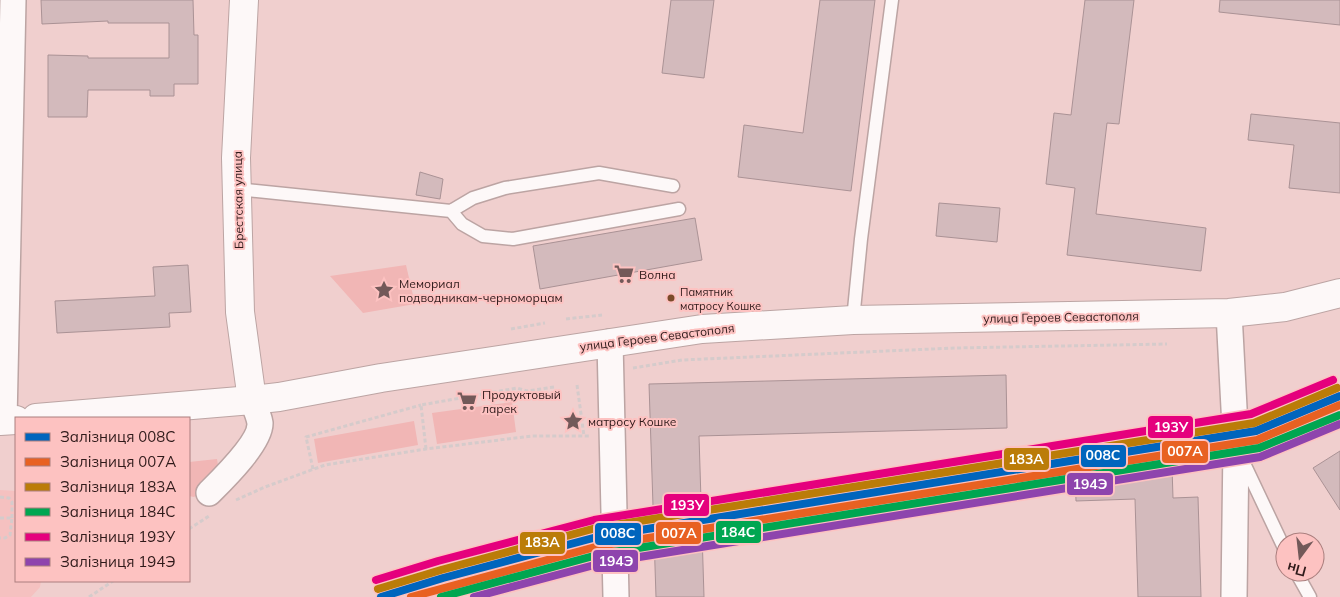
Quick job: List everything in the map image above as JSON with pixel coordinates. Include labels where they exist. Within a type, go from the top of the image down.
[{"type":"main road","name":"Брестская улица","points":[[244,0],[236,158],[240,312],[252,400]]},
{"type":"main road","name":"улица Героев Севастополя","points":[[48,417],[279,397],[381,378],[702,329],[853,320],[1229,313],[1285,307],[1340,293]]},
{"type":"street","points":[[7,421],[13,0]]},
{"type":"street","points":[[1229,313],[1236,446],[1234,597]]},
{"type":"street","points":[[610,342],[616,597]]},
{"type":"street","points":[[218,502],[231,471],[257,435],[260,421],[252,400]]},
{"type":"lane","points":[[853,320],[861,239],[892,0]]},
{"type":"lane","points":[[237,189],[451,212],[473,198],[506,188],[599,173],[673,186]]},
{"type":"lane","points":[[451,212],[462,224],[483,236],[513,240],[679,209]]},
{"type":"lane","points":[[1236,446],[1277,532]]},
{"type":"lane","points":[[1302,582],[1310,597]]},
{"type":"path","points":[[566,319],[602,314]]},
{"type":"path","points":[[511,329],[545,322]]},
{"type":"path","points":[[610,371],[692,360],[955,348],[1167,344]]},
{"type":"path","points":[[578,385],[584,436]]},
{"type":"path","points":[[313,469],[306,437],[421,405],[517,388],[527,391],[554,387]]},
{"type":"path","points":[[421,405],[426,449]]},
{"type":"path","points":[[190,528],[218,502],[325,465],[426,449],[532,436],[612,436]]},
{"type":"path","points":[[0,496],[9,498],[12,502],[10,535],[0,538]]},
{"type":"path","points":[[0,518],[12,518]]},
{"type":"path","points":[[89,597],[112,582]]},
{"type":"shaded area","points":[[406,265],[415,304],[363,313],[330,276]]},
{"type":"shaded area","points":[[512,402],[516,432],[437,444],[432,413]]},
{"type":"shaded area","points":[[414,421],[418,445],[318,463],[314,439]]},
{"type":"shaded area","points":[[217,459],[219,471],[206,489],[194,497],[190,496],[190,462]]},
{"type":"shaded area","points":[[0,490],[15,491],[15,582],[41,582],[40,587],[31,597],[0,597]]},
{"type":"building","points":[[41,0],[193,0],[194,35],[198,35],[198,84],[174,84],[174,96],[150,96],[150,90],[88,90],[87,117],[48,117],[48,55],[88,56],[88,58],[169,58],[169,23],[108,23],[108,21],[42,24]]},
{"type":"building","points":[[671,0],[714,0],[704,78],[662,73]]},
{"type":"building","points":[[820,0],[875,0],[851,191],[738,177],[744,125],[803,133]]},
{"type":"building","points":[[1085,0],[1134,0],[1119,124],[1107,123],[1096,214],[1206,228],[1201,271],[1067,255],[1075,188],[1046,184],[1054,113],[1071,115]]},
{"type":"building","points":[[1220,0],[1340,0],[1340,25],[1219,12]]},
{"type":"building","points":[[1251,114],[1340,123],[1340,193],[1289,188],[1294,145],[1248,140]]},
{"type":"building","points":[[420,172],[443,179],[440,199],[416,195]]},
{"type":"building","points":[[939,203],[1000,208],[997,242],[936,236]]},
{"type":"building","points":[[695,218],[702,260],[540,289],[533,246]]},
{"type":"building","points":[[188,265],[191,312],[169,313],[170,327],[57,333],[55,301],[155,296],[153,267]]},
{"type":"building","points":[[1006,375],[1007,428],[699,436],[704,597],[656,597],[649,384]]},
{"type":"building","points":[[1171,436],[1173,498],[1198,497],[1201,597],[1138,597],[1135,499],[1076,501],[1074,440]]},
{"type":"building","points":[[1340,451],[1340,510],[1313,468]]},
{"type":"rail line","name":"193У","points":[[376,580],[438,561],[594,520],[1251,414],[1333,380]]},
{"type":"rail line","name":"183А","points":[[378,589],[596,528],[1254,423],[1337,388]]},
{"type":"rail line","name":"008С","points":[[381,597],[443,578],[597,537],[1256,431],[1340,396]]},
{"type":"rail line","name":"007А","points":[[411,597],[599,546],[1257,440],[1340,405]]},
{"type":"rail line","name":"184С","points":[[441,597],[601,554],[1259,448],[1340,415]]},
{"type":"rail line","name":"194Э","points":[[474,597],[602,563],[1260,457],[1340,424]]},
{"type":"place","name":"Волна","points":[[624,274]]},
{"type":"place","name":"Мемориал подводникам-черноморцам","points":[[384,290]]},
{"type":"place","name":"Памятник матросу Кошке","points":[[671,298]]},
{"type":"place","name":"Продуктовый ларек","points":[[467,401]]},
{"type":"place","name":"матросу Кошке","points":[[573,421]]}]
